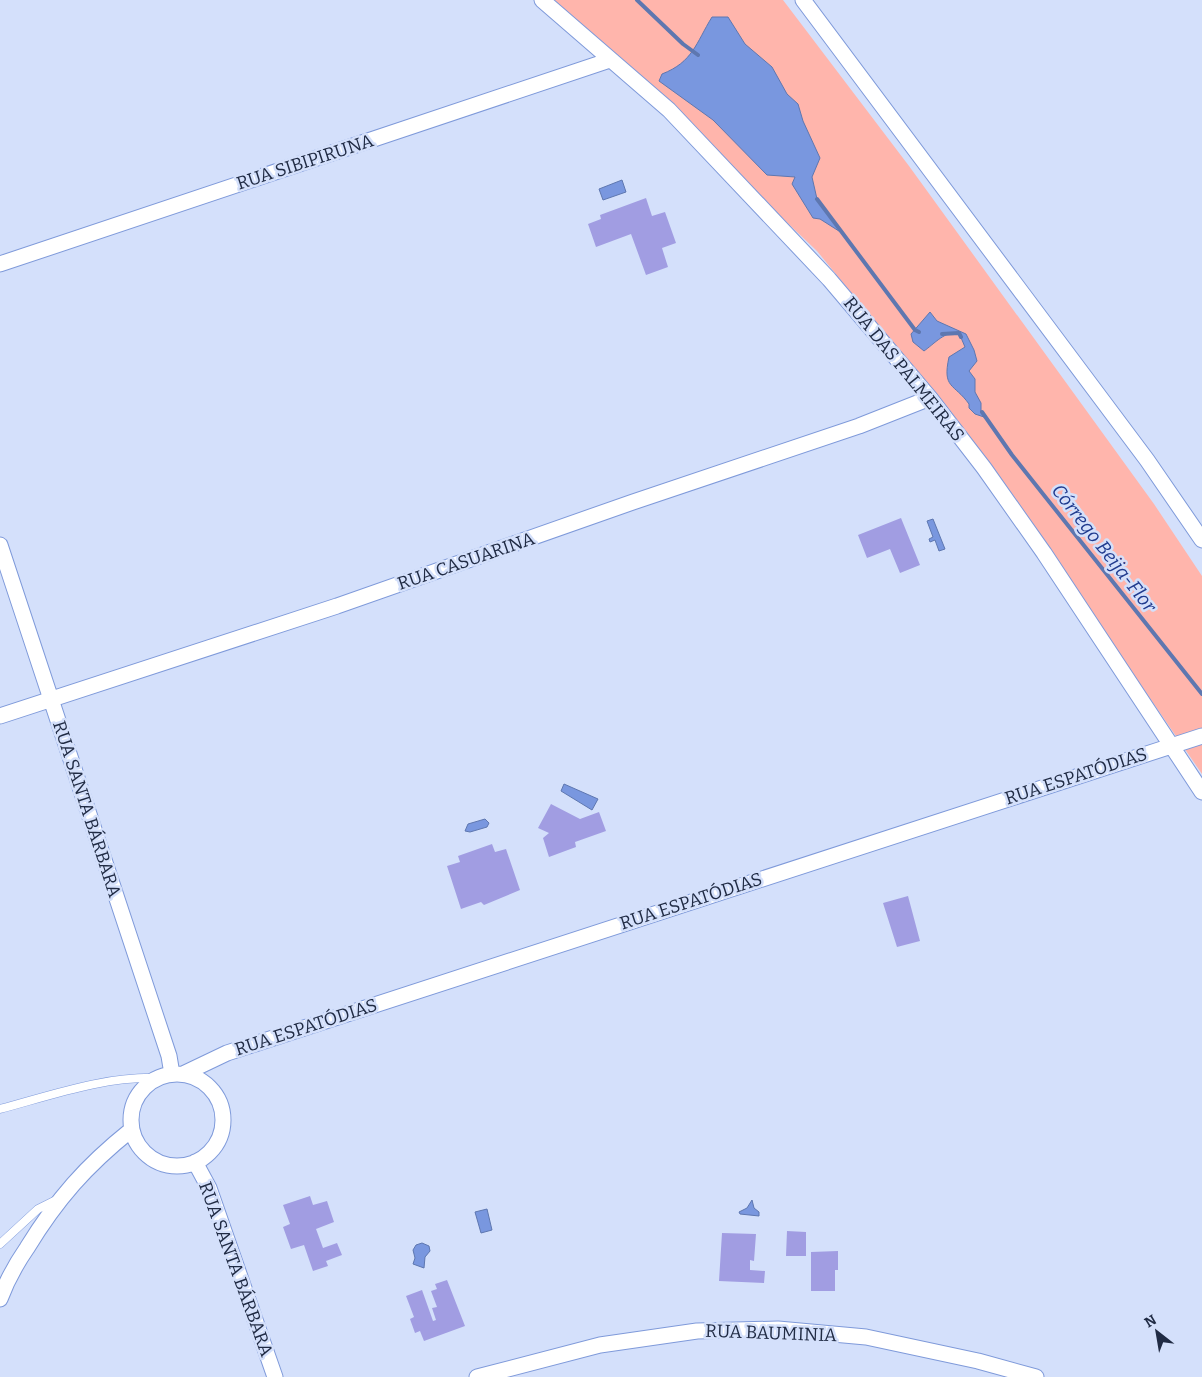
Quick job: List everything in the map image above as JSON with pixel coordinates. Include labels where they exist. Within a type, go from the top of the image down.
[{"type":"street","name":"RUA DAS PALMEIRAS","points":[[542,0],[669,110],[829,279],[930,398],[984,468],[1044,553],[1116,658],[1170,745],[1202,792]]},
{"type":"street","points":[[803,0],[1141,452],[1202,540]]},
{"type":"street","name":"RUA SIBIPIRUNA","points":[[0,264],[610,60]]},
{"type":"street","name":"RUA CASUARINA","points":[[0,716],[337,606],[633,502],[859,426],[930,398]]},
{"type":"street","name":"RUA SANTA BÁRBARA","points":[[0,545],[169,1056],[171,1076]]},
{"type":"street","name":"RUA ESPATÓDIAS","points":[[171,1076],[227,1053],[1202,736]]},
{"type":"street","points":[[171,1076],[198,1079],[210,1088],[218,1100],[222,1114],[222,1129],[217,1143],[207,1154],[195,1162],[173,1165],[153,1159],[142,1150],[131,1130],[132,1110],[137,1097],[146,1086],[171,1076]]},
{"type":"street","points":[[0,1299],[6,1280],[50,1210],[96,1158],[131,1130]]},
{"type":"street","name":"RUA SANTA BÁRBARA","points":[[195,1162],[209,1188],[275,1377]]},
{"type":"street","name":"RUA BAUMINIA","points":[[477,1377],[600,1345],[697,1331],[778,1329],[866,1337],[978,1361],[1036,1377]]},
{"type":"lane","points":[[0,1109],[86,1086],[136,1077],[171,1076]]},
{"type":"lane","points":[[0,1244],[38,1210],[60,1198]]},
{"type":"shaded area","points":[[553,0],[783,0],[909,166],[1154,504],[1202,576],[1202,774],[978,448],[817,251]]},
{"type":"water","points":[[712,17],[728,17],[745,44],[772,67],[787,94],[798,104],[803,121],[820,158],[812,177],[817,199],[842,233],[820,219],[813,218],[792,184],[795,177],[767,175],[713,120],[659,81],[662,74],[681,64],[693,51]]},
{"type":"water","points":[[622,180],[626,192],[603,200],[599,189]]},
{"type":"water","points":[[930,312],[937,321],[966,334],[977,361],[969,371],[975,379],[975,392],[981,403],[981,411],[987,418],[975,414],[969,408],[969,404],[964,397],[948,380],[947,367],[949,357],[965,347],[959,333],[945,336],[924,351],[913,342],[911,334]]},
{"type":"water","points":[[933,519],[945,549],[939,551],[935,540],[930,542],[929,539],[933,537],[927,521]]},
{"type":"water","points":[[564,784],[598,799],[592,810],[561,791]]},
{"type":"water","points":[[485,819],[489,823],[487,827],[470,832],[465,831],[468,824]]},
{"type":"water","points":[[752,1200],[754,1208],[759,1212],[759,1216],[740,1214],[739,1212],[747,1208]]},
{"type":"water","points":[[487,1209],[492,1230],[481,1233],[475,1212]]},
{"type":"water","points":[[422,1243],[429,1246],[430,1251],[425,1257],[424,1268],[413,1264],[415,1258],[413,1250],[416,1245]]},
{"type":"building","points":[[646,198],[652,216],[665,212],[676,243],[662,248],[668,267],[646,275],[631,234],[596,247],[588,224],[601,219],[600,215]]},
{"type":"building","points":[[901,518],[920,565],[900,573],[890,549],[867,558],[858,535]]},
{"type":"building","points":[[551,804],[580,819],[599,812],[606,831],[575,842],[576,847],[549,857],[543,838],[549,833],[538,828]]},
{"type":"building","points":[[492,844],[495,852],[506,849],[520,890],[484,905],[481,902],[461,909],[447,866],[460,862],[458,856]]},
{"type":"building","points":[[908,896],[920,941],[897,947],[883,903]]},
{"type":"building","points":[[310,1196],[313,1205],[327,1201],[334,1222],[316,1229],[323,1248],[337,1243],[342,1255],[326,1261],[328,1266],[313,1271],[304,1245],[291,1249],[283,1227],[290,1224],[283,1205]]},
{"type":"building","points":[[787,1231],[806,1232],[806,1256],[786,1256]]},
{"type":"building","points":[[722,1233],[756,1234],[754,1261],[750,1260],[750,1270],[765,1271],[764,1283],[719,1281]]},
{"type":"building","points":[[838,1251],[838,1270],[835,1270],[835,1291],[811,1291],[811,1252]]},
{"type":"building","points":[[447,1280],[465,1326],[424,1341],[420,1331],[415,1333],[410,1319],[414,1317],[406,1296],[422,1290],[433,1321],[436,1320],[432,1308],[437,1307],[431,1291],[437,1289],[435,1284]]},
{"type":"waterway","name":"Córrego Beija-Flor","points":[[637,0],[683,44],[698,55]]},
{"type":"waterway","name":"Córrego Beija-Flor","points":[[817,199],[915,330],[919,332]]},
{"type":"waterway","points":[[942,334],[959,333],[961,337]]},
{"type":"waterway","name":"Córrego Beija-Flor","points":[[982,412],[1012,455],[1202,694]]}]
